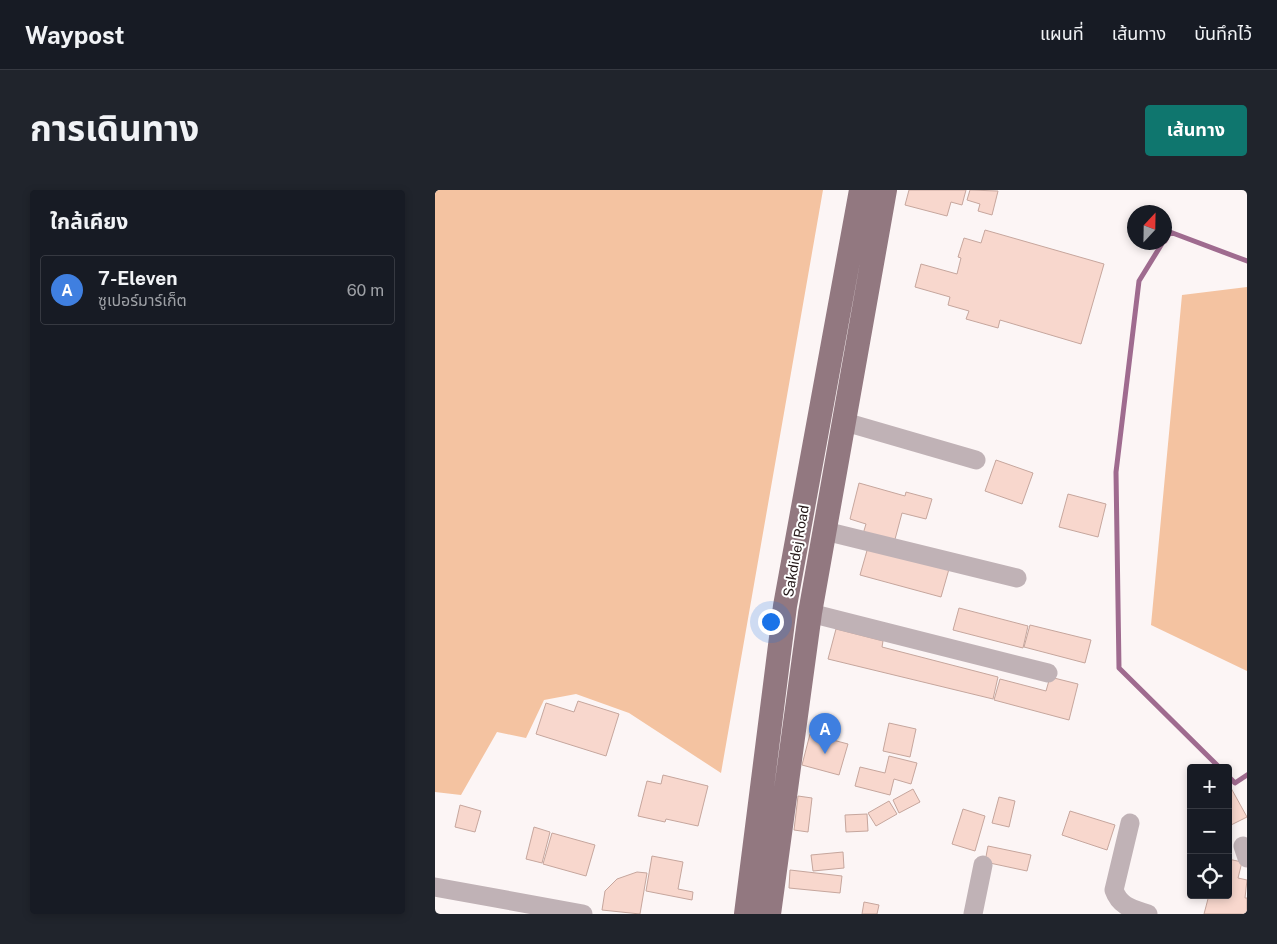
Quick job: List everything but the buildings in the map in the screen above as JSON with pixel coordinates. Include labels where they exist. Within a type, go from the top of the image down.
[{"type":"main road","name":"Sakdidej Road","points":[[746,914],[785,606],[861,190]]},
{"type":"main road","points":[[769,914],[810,613],[885,190]]},
{"type":"street","points":[[845,422],[976,460]]},
{"type":"street","points":[[825,531],[1017,578]]},
{"type":"street","points":[[810,613],[1049,673]]},
{"type":"street","points":[[1130,823],[1114,890],[1118,900],[1128,907],[1148,914]]},
{"type":"street","points":[[973,914],[983,865]]},
{"type":"street","points":[[435,887],[583,914]]},
{"type":"shaded area","points":[[435,190],[823,190],[721,773],[629,713],[576,694],[544,700],[526,738],[497,732],[461,795],[435,792]]},
{"type":"shaded area","points":[[1247,287],[1247,671],[1151,625],[1182,295]]},
{"type":"waterway","points":[[1172,233],[1247,261]]},
{"type":"waterway","points":[[1158,250],[1139,281],[1116,472],[1119,668],[1216,764]]},
{"type":"waterway","points":[[1232,780],[1235,783],[1247,775]]},
{"type":"place","name":"7-Eleven","points":[[825,754]]}]
